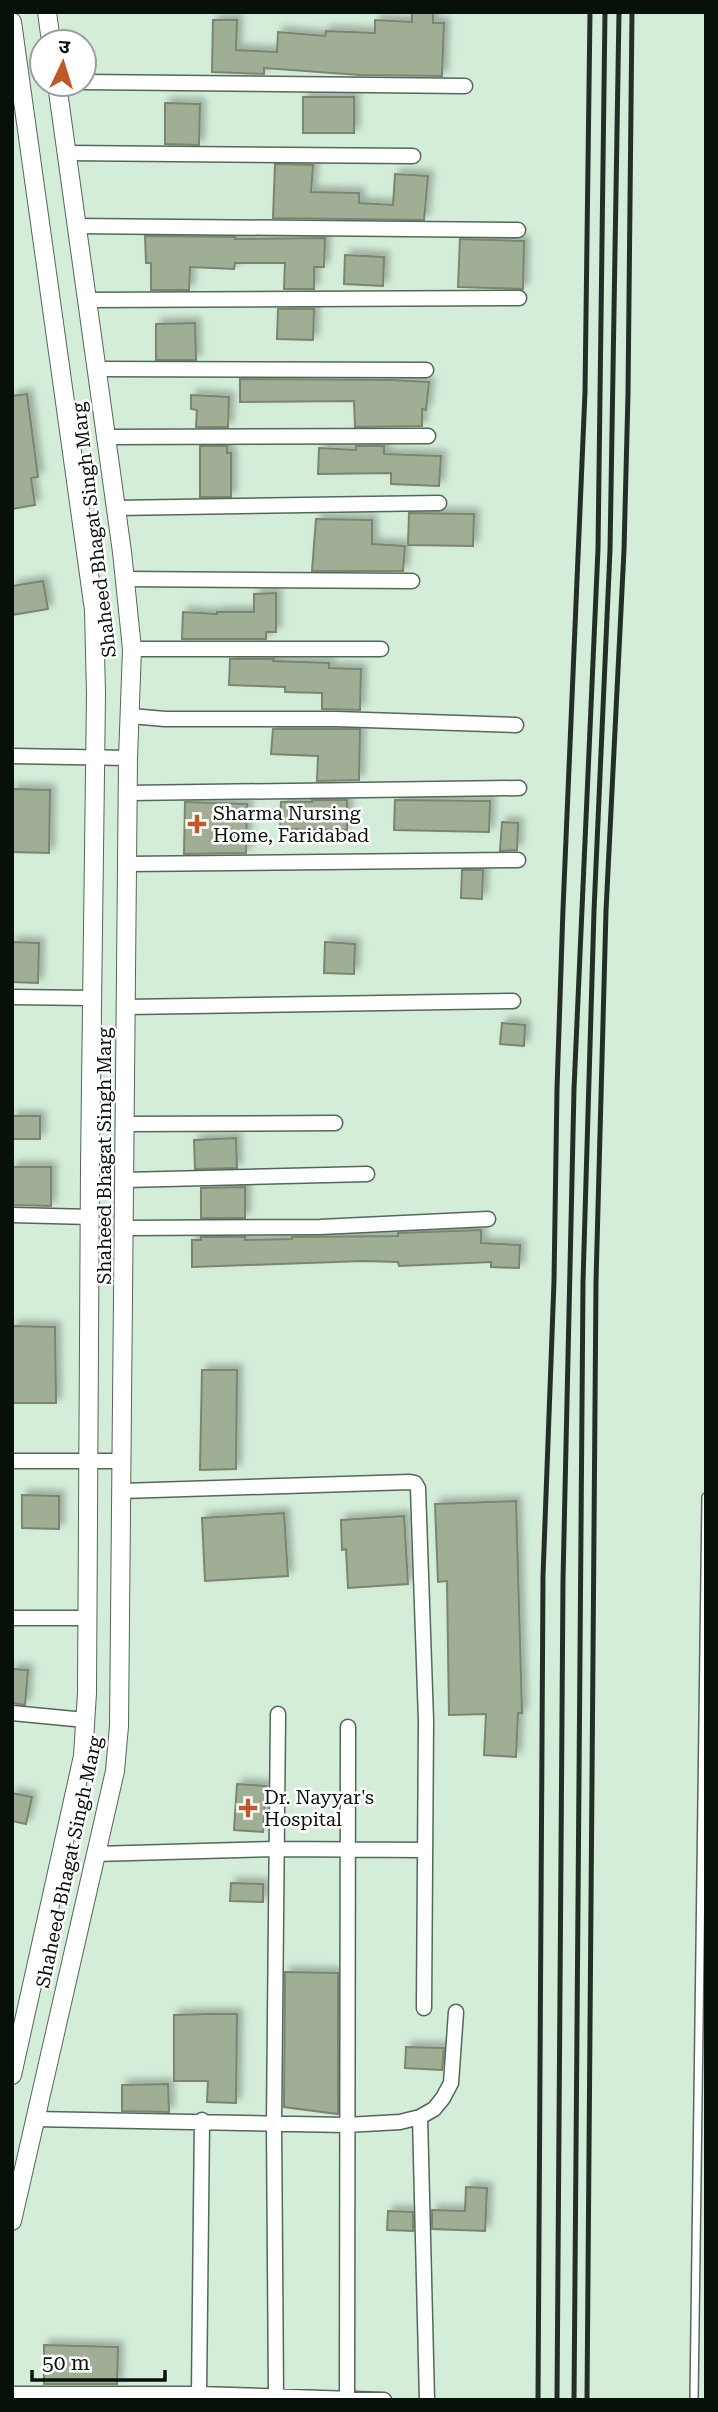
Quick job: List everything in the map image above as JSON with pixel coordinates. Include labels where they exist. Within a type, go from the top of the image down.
[{"type":"street","name":"Shaheed Bhagat Singh Marg","points":[[12,22],[94,610],[95,757],[87,1618],[83,1756],[12,2075]]},
{"type":"street","points":[[98,82],[464,86]]},
{"type":"street","name":"Shaheed Bhagat Singh Marg","points":[[12,2221],[115,1771],[119,1726],[128,758],[132,649],[106,437],[59,98]]},
{"type":"street","points":[[66,153],[413,156]]},
{"type":"street","points":[[76,226],[518,230]]},
{"type":"street","points":[[86,300],[519,298]]},
{"type":"street","points":[[96,369],[426,370]]},
{"type":"street","points":[[106,437],[428,436]]},
{"type":"street","points":[[115,508],[439,503]]},
{"type":"street","points":[[124,579],[412,581]]},
{"type":"street","points":[[132,649],[381,649]]},
{"type":"street","points":[[131,716],[166,719],[336,719],[516,725]]},
{"type":"street","points":[[12,756],[128,758]]},
{"type":"street","points":[[128,793],[519,788]]},
{"type":"street","points":[[128,864],[518,860]]},
{"type":"street","points":[[12,997],[92,998]]},
{"type":"street","points":[[126,1007],[513,1001]]},
{"type":"street","points":[[125,1124],[335,1123]]},
{"type":"street","points":[[125,1180],[367,1174]]},
{"type":"street","points":[[12,1215],[90,1217]]},
{"type":"street","points":[[125,1228],[320,1227],[488,1219]]},
{"type":"street","points":[[12,1461],[122,1461]]},
{"type":"street","points":[[122,1492],[415,1483],[418,1488],[426,1721],[424,2008]]},
{"type":"street","points":[[12,1618],[87,1618]]},
{"type":"street","points":[[12,1713],[85,1720]]},
{"type":"street","points":[[276,2397],[274,2123],[278,1714]]},
{"type":"street","points":[[347,2398],[348,1727]]},
{"type":"street","points":[[95,1854],[276,1849],[424,1850]]},
{"type":"street","points":[[34,2119],[383,2125],[419,2117],[433,2109],[451,2083],[456,2012]]},
{"type":"street","points":[[419,2117],[427,2400]]},
{"type":"street","points":[[199,2394],[202,2120]]},
{"type":"street","points":[[12,2394],[199,2394],[384,2400]]},
{"type":"lane","points":[[694,2400],[703,2018],[706,1497]]},
{"type":"building","points":[[412,12],[433,12],[433,23],[444,23],[442,76],[360,75],[264,68],[264,74],[212,72],[213,20],[237,20],[236,50],[277,52],[278,32],[325,36],[326,31],[375,33],[375,20],[412,22]]},
{"type":"building","points":[[303,97],[354,97],[354,133],[303,133]]},
{"type":"building","points":[[165,103],[200,104],[199,145],[165,144]]},
{"type":"building","points":[[275,164],[313,165],[311,192],[359,193],[359,203],[393,205],[395,174],[428,176],[424,220],[273,218]]},
{"type":"building","points":[[145,236],[325,238],[324,267],[314,267],[314,289],[284,289],[285,263],[235,263],[234,269],[190,267],[189,290],[151,290],[151,263],[146,263]]},
{"type":"building","points":[[460,239],[524,241],[523,289],[458,287]]},
{"type":"building","points":[[345,255],[384,257],[383,286],[344,284]]},
{"type":"building","points":[[278,309],[314,309],[313,340],[277,339]]},
{"type":"building","points":[[195,323],[196,360],[156,360],[156,324]]},
{"type":"building","points":[[240,379],[429,382],[426,410],[422,409],[422,426],[355,427],[354,401],[240,402]]},
{"type":"building","points":[[27,394],[38,477],[31,478],[35,505],[12,509],[12,396]]},
{"type":"building","points":[[191,395],[229,397],[228,427],[196,427],[197,410],[191,409]]},
{"type":"building","points":[[200,446],[227,446],[227,453],[231,453],[231,497],[200,497]]},
{"type":"building","points":[[356,446],[384,446],[384,454],[441,456],[439,486],[391,484],[391,473],[318,474],[319,448],[356,450]]},
{"type":"building","points":[[409,513],[474,514],[473,546],[408,545]]},
{"type":"building","points":[[316,519],[372,520],[372,544],[405,546],[403,571],[312,571]]},
{"type":"building","points":[[43,581],[48,609],[12,615],[12,586]]},
{"type":"building","points":[[276,593],[276,632],[266,632],[266,639],[182,639],[183,612],[254,612],[254,594]]},
{"type":"building","points":[[230,659],[329,663],[329,668],[361,669],[360,710],[322,709],[322,693],[285,692],[285,687],[229,685]]},
{"type":"building","points":[[273,729],[360,729],[359,780],[317,781],[318,756],[271,754]]},
{"type":"building","points":[[12,789],[50,790],[49,853],[12,852]]},
{"type":"building","points":[[347,800],[347,830],[280,829],[281,802]]},
{"type":"building","points":[[395,800],[490,801],[489,832],[394,830]]},
{"type":"building","points":[[185,802],[247,804],[246,853],[184,854]]},
{"type":"building","points":[[502,822],[518,823],[517,850],[500,851]]},
{"type":"building","points":[[462,870],[483,870],[482,899],[461,898]]},
{"type":"building","points":[[12,942],[39,943],[38,983],[12,982]]},
{"type":"building","points":[[325,942],[355,944],[354,974],[324,973]]},
{"type":"building","points":[[502,1023],[525,1025],[524,1046],[500,1044]]},
{"type":"building","points":[[12,1116],[40,1116],[40,1139],[12,1139]]},
{"type":"building","points":[[236,1138],[237,1168],[195,1169],[194,1140]]},
{"type":"building","points":[[12,1167],[51,1167],[51,1206],[12,1205]]},
{"type":"building","points":[[245,1187],[245,1218],[201,1218],[201,1188]]},
{"type":"building","points":[[481,1230],[481,1243],[520,1245],[519,1268],[491,1267],[491,1262],[399,1266],[398,1262],[363,1261],[192,1267],[192,1240],[201,1240],[201,1237],[292,1239]]},
{"type":"building","points":[[12,1326],[55,1327],[56,1403],[12,1403]]},
{"type":"building","points":[[202,1370],[237,1370],[236,1469],[200,1470]]},
{"type":"building","points":[[22,1495],[59,1496],[59,1529],[22,1528]]},
{"type":"building","points":[[516,1501],[522,1713],[518,1713],[516,1757],[484,1755],[486,1714],[449,1715],[447,1581],[438,1582],[435,1504]]},
{"type":"building","points":[[284,1513],[288,1576],[205,1581],[202,1518]]},
{"type":"building","points":[[404,1516],[408,1584],[348,1588],[341,1520]]},
{"type":"building","points":[[12,1669],[28,1670],[25,1705],[12,1703]]},
{"type":"building","points":[[237,1784],[266,1786],[263,1832],[234,1830]]},
{"type":"building","points":[[12,1793],[32,1797],[26,1824],[12,1821]]},
{"type":"building","points":[[231,1883],[263,1884],[263,1902],[230,1901]]},
{"type":"building","points":[[285,1972],[338,1973],[338,2114],[284,2107]]},
{"type":"building","points":[[237,2014],[236,2103],[207,2102],[208,2081],[174,2081],[174,2015]]},
{"type":"building","points":[[406,2047],[444,2048],[442,2070],[405,2068]]},
{"type":"building","points":[[168,2084],[169,2112],[122,2111],[122,2085]]},
{"type":"building","points":[[466,2187],[487,2188],[485,2231],[432,2229],[432,2210],[465,2211]]},
{"type":"building","points":[[388,2211],[413,2212],[413,2231],[387,2230]]},
{"type":"building","points":[[44,2345],[118,2347],[117,2384],[44,2384]]},
{"type":"railway","points":[[538,2400],[543,1576],[554,1281],[563,909],[585,392],[590,12]]},
{"type":"railway","points":[[557,2400],[563,1580],[574,1089],[598,549],[605,12]]},
{"type":"railway","points":[[574,2400],[583,1282],[594,911],[610,550],[619,12]]},
{"type":"railway","points":[[587,2400],[596,1282],[606,911],[624,550],[632,12]]},
{"type":"place","name":"Sharma Nursing Home, Faridabad","points":[[197,824]]},
{"type":"place","name":"Dr. Nayyar's Hospital","points":[[248,1808]]}]
